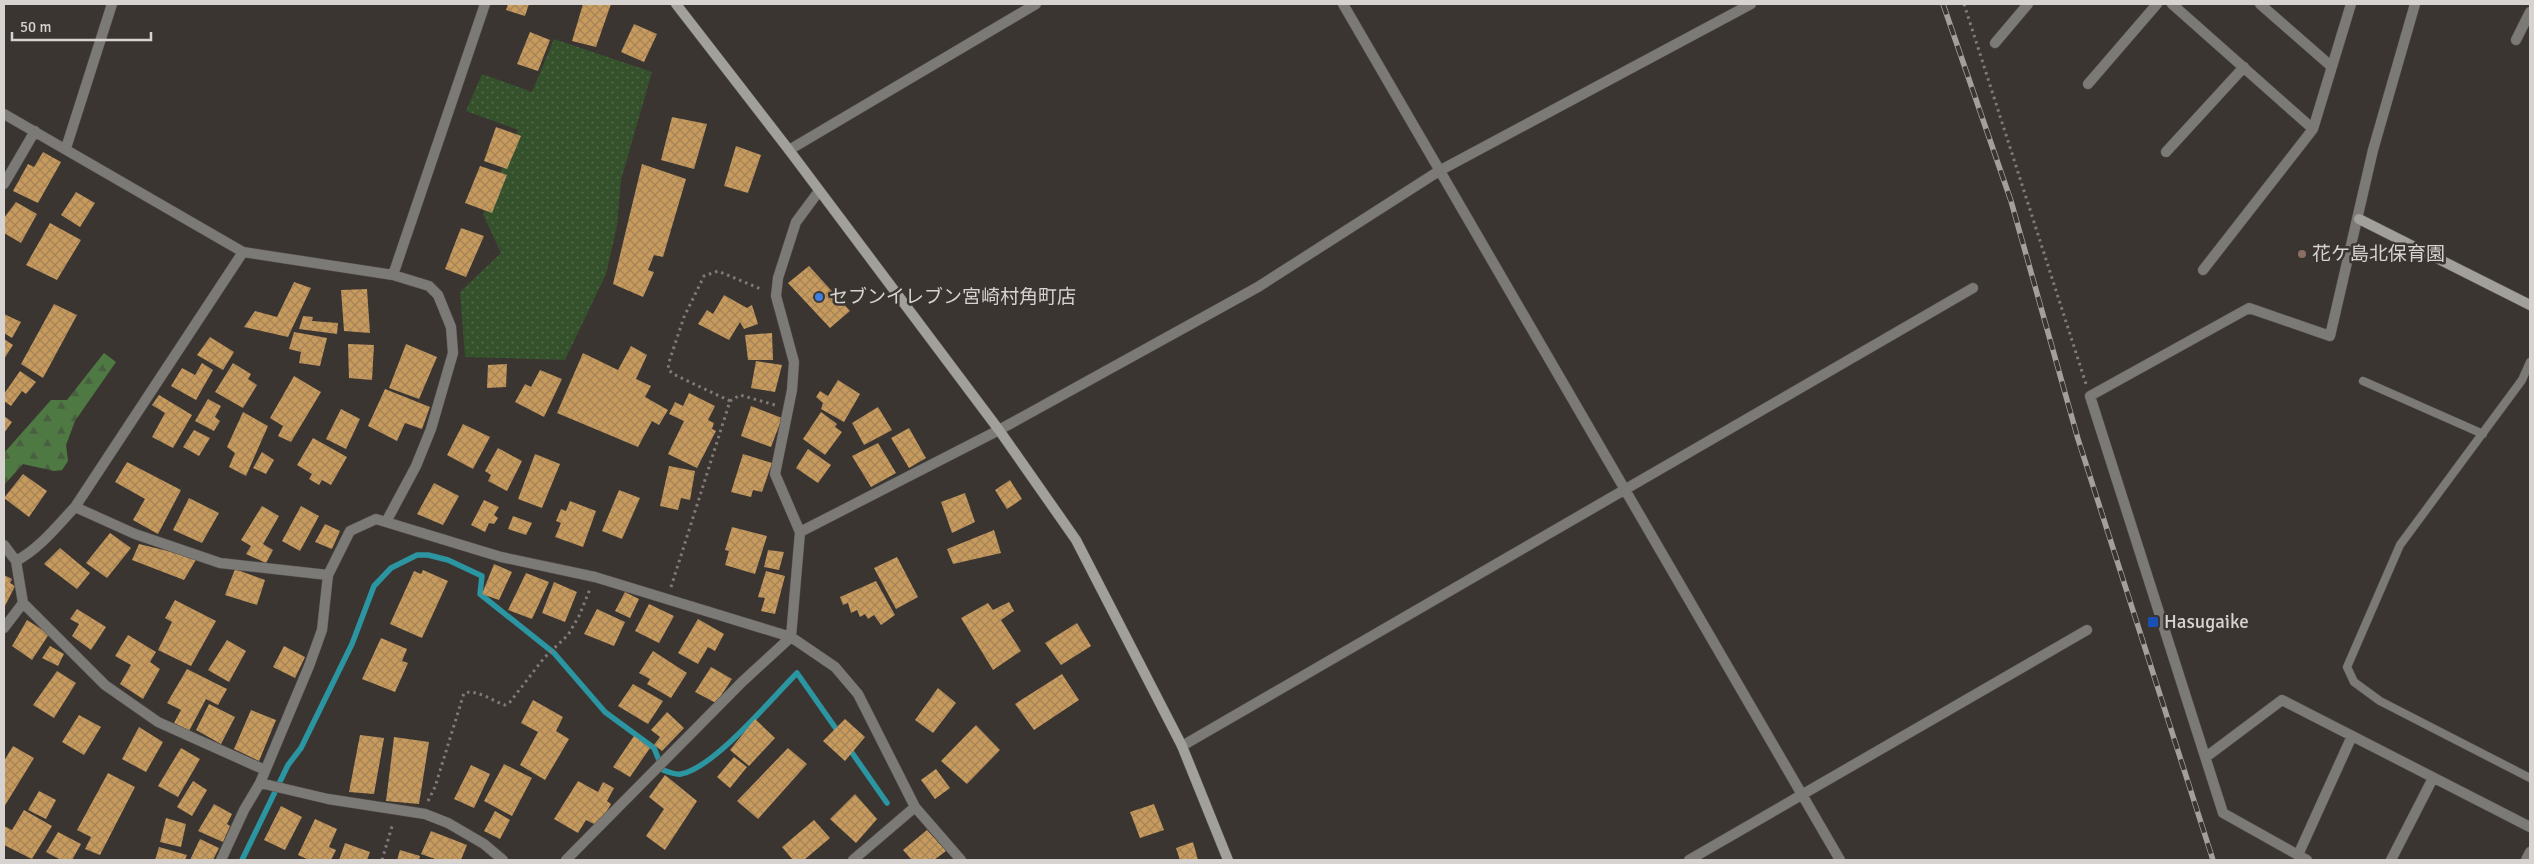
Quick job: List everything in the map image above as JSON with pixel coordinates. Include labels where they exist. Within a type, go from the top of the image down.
[{"type":"street","points":[[66,148],[112,4]]},
{"type":"street","points":[[393,275],[485,4]]},
{"type":"street","points":[[676,4],[789,150],[999,430],[1076,540],[1182,746],[1228,860]]},
{"type":"street","points":[[789,150],[1036,4]]},
{"type":"street","points":[[1343,4],[1800,795],[1840,860]]},
{"type":"street","points":[[800,532],[999,430],[1258,287],[1439,171],[1750,4]]},
{"type":"street","points":[[1995,43],[2028,4]]},
{"type":"street","points":[[2088,84],[2157,4]]},
{"type":"street","points":[[2172,4],[2313,129]]},
{"type":"street","points":[[2260,4],[2332,67]]},
{"type":"street","points":[[2203,270],[2313,129],[2351,4]]},
{"type":"street","points":[[2352,736],[2303,858],[2223,812],[2090,396],[2249,308],[2330,336],[2374,150],[2415,4]]},
{"type":"street","points":[[2516,40],[2530,12]]},
{"type":"street","points":[[2166,152],[2244,67]]},
{"type":"street","points":[[4,114],[66,148],[243,252],[393,275],[429,286],[438,295],[445,309],[450,327],[452,353],[431,429],[416,466],[386,522]]},
{"type":"street","points":[[4,184],[35,131]]},
{"type":"street","points":[[566,860],[742,682],[791,637],[800,532],[775,474],[789,410],[794,362],[776,295],[778,278],[796,222],[819,191]]},
{"type":"street","points":[[2359,219],[2530,305]]},
{"type":"street","points":[[16,561],[30,553],[46,539],[75,507],[243,252]]},
{"type":"street","points":[[1182,746],[1624,488],[1973,288]]},
{"type":"street","points":[[75,507],[135,534],[220,563],[328,575]]},
{"type":"street","points":[[221,860],[244,810],[260,783],[322,630],[328,575],[350,531],[376,519],[502,557],[595,577],[791,637],[835,667],[858,694],[914,807],[961,860]]},
{"type":"street","points":[[4,545],[16,561],[23,604],[105,685],[158,722],[265,770]]},
{"type":"street","points":[[4,628],[23,604]]},
{"type":"street","points":[[1689,860],[2087,630]]},
{"type":"street","points":[[2206,757],[2282,700],[2530,827]]},
{"type":"street","points":[[2391,860],[2433,778]]},
{"type":"street","points":[[260,783],[342,801],[422,813],[448,823],[484,844],[503,860]]},
{"type":"street","points":[[853,860],[914,807]]},
{"type":"street","points":[[2526,860],[2530,852]]},
{"type":"lane","points":[[2530,362],[2522,380],[2400,545],[2348,667],[2354,682],[2380,700],[2530,778]]},
{"type":"lane","points":[[2363,381],[2483,434]]},
{"type":"path","points":[[1964,4],[2090,396]]},
{"type":"path","points":[[730,401],[673,374],[668,369],[684,317],[704,276],[718,271],[776,295]]},
{"type":"path","points":[[666,600],[730,401],[740,394],[789,410]]},
{"type":"path","points":[[422,813],[435,787],[464,693],[480,694],[505,705],[544,658],[568,634],[579,616],[595,577]]},
{"type":"path","points":[[382,860],[398,808]]},
{"type":"green space","points":[[554,39],[652,72],[621,180],[617,226],[606,274],[565,360],[465,357],[460,292],[501,253],[483,214],[518,130],[466,111],[482,74],[532,92]]},
{"type":"green space","points":[[104,353],[116,362],[75,421],[66,445],[68,461],[62,470],[54,471],[23,464],[4,485],[4,453],[51,400],[67,400]]},
{"type":"building","points":[[508,4],[529,4],[525,16],[506,10]]},
{"type":"building","points":[[583,4],[611,4],[596,47],[572,41]]},
{"type":"building","points":[[634,24],[657,34],[644,62],[621,52]]},
{"type":"building","points":[[530,32],[550,40],[538,71],[517,64]]},
{"type":"building","points":[[672,117],[707,124],[694,169],[661,160]]},
{"type":"building","points":[[496,127],[521,136],[507,169],[484,161]]},
{"type":"building","points":[[736,146],[761,155],[748,193],[724,186]]},
{"type":"building","points":[[43,152],[61,162],[38,203],[13,191],[28,164],[34,167]]},
{"type":"building","points":[[642,164],[686,179],[663,257],[654,255],[648,270],[654,272],[643,297],[613,284]]},
{"type":"building","points":[[480,166],[507,175],[492,213],[465,203]]},
{"type":"building","points":[[76,192],[95,203],[80,227],[61,215]]},
{"type":"building","points":[[16,202],[37,214],[21,243],[4,233],[4,218]]},
{"type":"building","points":[[50,223],[81,240],[57,280],[26,265]]},
{"type":"building","points":[[461,228],[484,236],[466,277],[445,269]]},
{"type":"building","name":"セブンイレブン宮崎村角町店","points":[[809,266],[850,311],[830,328],[788,283]]},
{"type":"building","points":[[294,282],[311,288],[288,337],[244,327],[255,311],[277,317]]},
{"type":"building","points":[[367,289],[370,333],[344,331],[341,290]]},
{"type":"building","points":[[724,295],[747,308],[752,305],[758,324],[744,329],[740,322],[729,340],[698,324],[707,310],[713,314]]},
{"type":"building","points":[[54,304],[77,315],[43,378],[21,364]]},
{"type":"building","points":[[4,314],[21,322],[12,338],[4,333]]},
{"type":"building","points":[[303,316],[313,317],[312,321],[338,323],[337,334],[299,329]]},
{"type":"building","points":[[294,332],[327,338],[320,366],[299,363],[301,352],[289,349]]},
{"type":"building","points":[[772,333],[773,360],[748,360],[745,335]]},
{"type":"building","points":[[210,337],[234,352],[223,370],[197,355]]},
{"type":"building","points":[[4,339],[13,345],[4,359]]},
{"type":"building","points":[[348,344],[374,345],[372,380],[349,378]]},
{"type":"building","points":[[406,344],[437,357],[419,399],[389,388]]},
{"type":"building","points":[[631,346],[647,355],[636,379],[651,386],[645,397],[668,410],[659,425],[652,421],[638,447],[557,413],[583,353],[618,370]]},
{"type":"building","points":[[756,361],[782,365],[775,392],[751,388]]},
{"type":"building","points":[[202,363],[213,370],[196,400],[171,386],[182,368],[195,375]]},
{"type":"building","points":[[233,363],[251,374],[248,379],[257,385],[243,408],[215,392]]},
{"type":"building","points":[[507,364],[506,387],[487,388],[488,365]]},
{"type":"building","points":[[540,370],[562,379],[544,417],[515,402],[525,384],[531,387]]},
{"type":"building","points":[[20,371],[36,382],[26,394],[22,391],[11,406],[4,401],[4,394]]},
{"type":"building","points":[[294,376],[321,392],[291,442],[278,436],[283,426],[270,418]]},
{"type":"building","points":[[838,380],[860,394],[844,422],[821,409],[823,403],[816,397],[820,391],[828,396]]},
{"type":"building","points":[[385,389],[430,407],[422,429],[405,423],[397,441],[368,426]]},
{"type":"building","points":[[689,393],[715,406],[708,420],[714,423],[712,429],[716,431],[697,468],[668,454],[684,421],[669,414],[675,402],[683,406]]},
{"type":"building","points":[[159,395],[192,415],[173,448],[152,437],[165,413],[152,405]]},
{"type":"building","points":[[208,399],[221,406],[215,417],[220,421],[214,431],[195,421]]},
{"type":"building","points":[[751,406],[782,418],[771,447],[741,436]]},
{"type":"building","points":[[878,407],[892,430],[864,445],[852,423]]},
{"type":"building","points":[[341,409],[360,419],[346,449],[326,439]]},
{"type":"building","points":[[243,412],[268,426],[246,476],[229,467],[235,453],[227,447]]},
{"type":"building","points":[[821,412],[837,424],[835,427],[842,432],[825,455],[803,439]]},
{"type":"building","points":[[4,416],[12,422],[4,433]]},
{"type":"building","points":[[463,424],[490,437],[473,469],[447,455]]},
{"type":"building","points":[[909,428],[926,458],[909,468],[891,438]]},
{"type":"building","points":[[194,430],[210,438],[199,456],[183,447]]},
{"type":"building","points":[[313,438],[347,457],[331,485],[322,480],[319,485],[309,479],[312,474],[297,465]]},
{"type":"building","points":[[878,443],[896,473],[871,487],[852,456]]},
{"type":"building","points":[[498,448],[522,461],[507,491],[488,481],[491,475],[485,471]]},
{"type":"building","points":[[808,449],[831,465],[818,483],[796,468]]},
{"type":"building","points":[[262,452],[274,460],[266,474],[253,468]]},
{"type":"building","points":[[535,454],[560,464],[542,508],[518,499]]},
{"type":"building","points":[[743,454],[772,463],[762,492],[753,490],[751,497],[731,492]]},
{"type":"building","points":[[127,462],[181,490],[158,534],[133,520],[145,499],[115,482]]},
{"type":"building","points":[[669,466],[695,471],[690,500],[681,498],[678,510],[660,506]]},
{"type":"building","points":[[23,474],[47,491],[29,517],[4,498]]},
{"type":"building","points":[[1010,480],[1022,499],[1007,509],[995,490]]},
{"type":"building","points":[[434,483],[459,496],[443,525],[417,514]]},
{"type":"building","points":[[619,490],[640,498],[622,539],[602,531]]},
{"type":"building","points":[[965,493],[975,522],[952,533],[941,502]]},
{"type":"building","points":[[189,498],[219,513],[202,543],[173,530]]},
{"type":"building","points":[[484,500],[499,507],[494,515],[498,518],[494,524],[489,523],[485,532],[471,525]]},
{"type":"building","points":[[570,501],[596,511],[583,547],[555,537],[561,523],[556,521],[561,509],[566,511]]},
{"type":"building","points":[[262,506],[279,516],[263,544],[273,550],[266,563],[246,554],[251,546],[241,540]]},
{"type":"building","points":[[301,506],[319,516],[300,551],[282,541]]},
{"type":"building","points":[[513,516],[532,523],[526,535],[508,529]]},
{"type":"building","points":[[325,524],[340,531],[332,549],[315,542]]},
{"type":"building","points":[[732,527],[767,536],[755,574],[725,565],[729,551],[725,550]]},
{"type":"building","points":[[994,530],[1001,553],[953,564],[947,549]]},
{"type":"building","points":[[110,533],[131,548],[107,578],[86,563]]},
{"type":"building","points":[[139,544],[197,558],[184,580],[132,560]]},
{"type":"building","points":[[60,548],[90,573],[77,589],[44,564]]},
{"type":"building","points":[[768,550],[784,552],[779,570],[764,567]]},
{"type":"building","points":[[897,557],[918,597],[896,609],[874,568]]},
{"type":"building","points":[[494,564],[512,572],[499,600],[482,594]]},
{"type":"building","points":[[235,569],[265,580],[257,605],[225,595]]},
{"type":"building","points":[[423,570],[448,581],[422,638],[390,624],[414,571],[421,574]]},
{"type":"building","points":[[766,571],[785,576],[775,614],[761,611],[765,598],[758,597]]},
{"type":"building","points":[[526,573],[549,582],[532,619],[508,610]]},
{"type":"building","points":[[4,575],[12,579],[10,583],[15,586],[4,608]]},
{"type":"building","points":[[876,581],[895,615],[881,625],[874,615],[868,619],[865,614],[860,617],[857,610],[851,613],[848,603],[843,605],[840,597]]},
{"type":"building","points":[[554,582],[577,592],[565,622],[542,613]]},
{"type":"building","points":[[625,592],[639,599],[630,618],[615,611]]},
{"type":"building","points":[[175,600],[216,621],[191,666],[158,650],[172,622],[165,618]]},
{"type":"building","points":[[1009,602],[1014,611],[1001,620],[1021,651],[993,670],[961,618],[988,603],[993,610]]},
{"type":"building","points":[[649,604],[674,616],[659,643],[635,631]]},
{"type":"building","points":[[77,609],[106,627],[91,650],[72,636],[79,624],[70,619]]},
{"type":"building","points":[[597,609],[625,622],[614,646],[584,634]]},
{"type":"building","points":[[698,619],[724,634],[715,651],[708,647],[698,664],[678,653]]},
{"type":"building","points":[[27,620],[49,634],[32,660],[12,646]]},
{"type":"building","points":[[1077,623],[1091,646],[1061,665],[1045,643]]},
{"type":"building","points":[[128,635],[156,652],[150,662],[160,669],[143,699],[120,684],[131,665],[115,656]]},
{"type":"building","points":[[381,638],[407,649],[402,661],[408,663],[395,692],[362,679]]},
{"type":"building","points":[[227,640],[246,651],[229,682],[208,670]]},
{"type":"building","points":[[50,646],[64,654],[58,666],[42,658]]},
{"type":"building","points":[[284,646],[305,657],[295,678],[273,667]]},
{"type":"building","points":[[653,651],[687,673],[671,698],[647,684],[650,679],[639,673]]},
{"type":"building","points":[[711,667],[732,679],[716,703],[695,692]]},
{"type":"building","points":[[187,669],[227,689],[218,705],[206,699],[189,731],[174,723],[181,710],[167,703]]},
{"type":"building","points":[[57,671],[76,683],[54,718],[33,705]]},
{"type":"building","points":[[1062,674],[1079,700],[1034,730],[1015,704]]},
{"type":"building","points":[[633,684],[663,701],[648,724],[618,706]]},
{"type":"building","points":[[938,688],[956,703],[933,733],[915,720]]},
{"type":"building","points":[[533,700],[563,717],[556,731],[569,739],[545,780],[520,765],[538,732],[521,723]]},
{"type":"building","points":[[209,704],[235,717],[221,744],[196,730]]},
{"type":"building","points":[[251,710],[276,720],[259,761],[234,749]]},
{"type":"building","points":[[667,712],[684,728],[662,751],[654,745],[660,737],[651,730]]},
{"type":"building","points":[[79,715],[101,727],[84,755],[62,742]]},
{"type":"building","points":[[755,719],[775,738],[749,766],[730,750]]},
{"type":"building","points":[[845,719],[865,737],[845,761],[823,741]]},
{"type":"building","points":[[976,725],[1000,750],[967,784],[941,761]]},
{"type":"building","points":[[139,727],[163,742],[146,772],[122,759]]},
{"type":"building","points":[[360,735],[384,738],[374,794],[349,792]]},
{"type":"building","points":[[634,736],[650,748],[630,777],[613,767]]},
{"type":"building","points":[[394,737],[429,742],[419,804],[386,801]]},
{"type":"building","points":[[13,746],[34,758],[4,807],[4,761]]},
{"type":"building","points":[[181,748],[200,759],[178,797],[158,786]]},
{"type":"building","points":[[788,748],[807,764],[758,819],[737,801]]},
{"type":"building","points":[[734,757],[747,767],[730,788],[717,777]]},
{"type":"building","points":[[504,764],[532,778],[512,816],[484,801]]},
{"type":"building","points":[[471,765],[490,774],[474,808],[454,799]]},
{"type":"building","points":[[936,769],[950,788],[935,799],[921,780]]},
{"type":"building","points":[[108,773],[135,787],[100,855],[85,849],[91,837],[77,830]]},
{"type":"building","points":[[665,775],[697,801],[665,850],[646,836],[664,809],[649,797]]},
{"type":"building","points":[[193,781],[207,790],[192,816],[177,807]]},
{"type":"building","points":[[578,781],[598,792],[603,782],[614,788],[607,801],[611,804],[598,826],[586,820],[578,833],[554,819]]},
{"type":"building","points":[[39,791],[56,800],[46,819],[28,810]]},
{"type":"building","points":[[855,794],[877,819],[856,843],[830,819]]},
{"type":"building","points":[[214,804],[232,814],[227,824],[230,826],[223,842],[198,831]]},
{"type":"building","points":[[1154,804],[1164,830],[1140,838],[1130,812]]},
{"type":"building","points":[[281,806],[302,817],[285,850],[264,840]]},
{"type":"building","points":[[24,810],[52,826],[32,859],[4,845],[4,826],[12,830]]},
{"type":"building","points":[[495,811],[510,820],[500,839],[484,831]]},
{"type":"building","points":[[166,818],[186,824],[181,847],[160,842]]},
{"type":"building","points":[[315,819],[337,829],[329,847],[336,850],[331,860],[309,860],[298,855]]},
{"type":"building","points":[[814,820],[830,838],[804,860],[793,860],[782,847]]},
{"type":"building","points":[[927,830],[946,851],[934,860],[912,860],[903,850]]},
{"type":"building","points":[[431,831],[467,845],[461,860],[438,860],[421,854]]},
{"type":"building","points":[[58,832],[81,844],[72,860],[61,860],[46,852]]},
{"type":"building","points":[[200,839],[219,848],[213,860],[190,860]]},
{"type":"building","points":[[1193,842],[1198,860],[1180,860],[1176,848]]},
{"type":"building","points":[[345,843],[370,852],[367,860],[339,860]]},
{"type":"building","points":[[159,847],[187,855],[185,860],[155,860]]},
{"type":"building","points":[[400,850],[420,856],[419,860],[397,860]]},
{"type":"waterway","points":[[242,860],[288,765],[301,748],[352,644],[374,586],[391,568],[417,555],[428,555],[448,560],[482,576],[480,594],[554,653],[605,712],[654,748],[663,770],[674,774],[681,774],[694,769],[710,759],[742,731],[797,673],[839,733]]},
{"type":"waterway","points":[[848,747],[887,803]]},
{"type":"railway","points":[[1943,4],[2011,201],[2078,439],[2213,860]]},
{"type":"place","name":"花ケ島北保育園","points":[[2302,254]]},
{"type":"place","name":"セブンイレブン宮崎村角町店","points":[[819,297]]},
{"type":"place","name":"Hasugaike","points":[[2153,622]]}]
